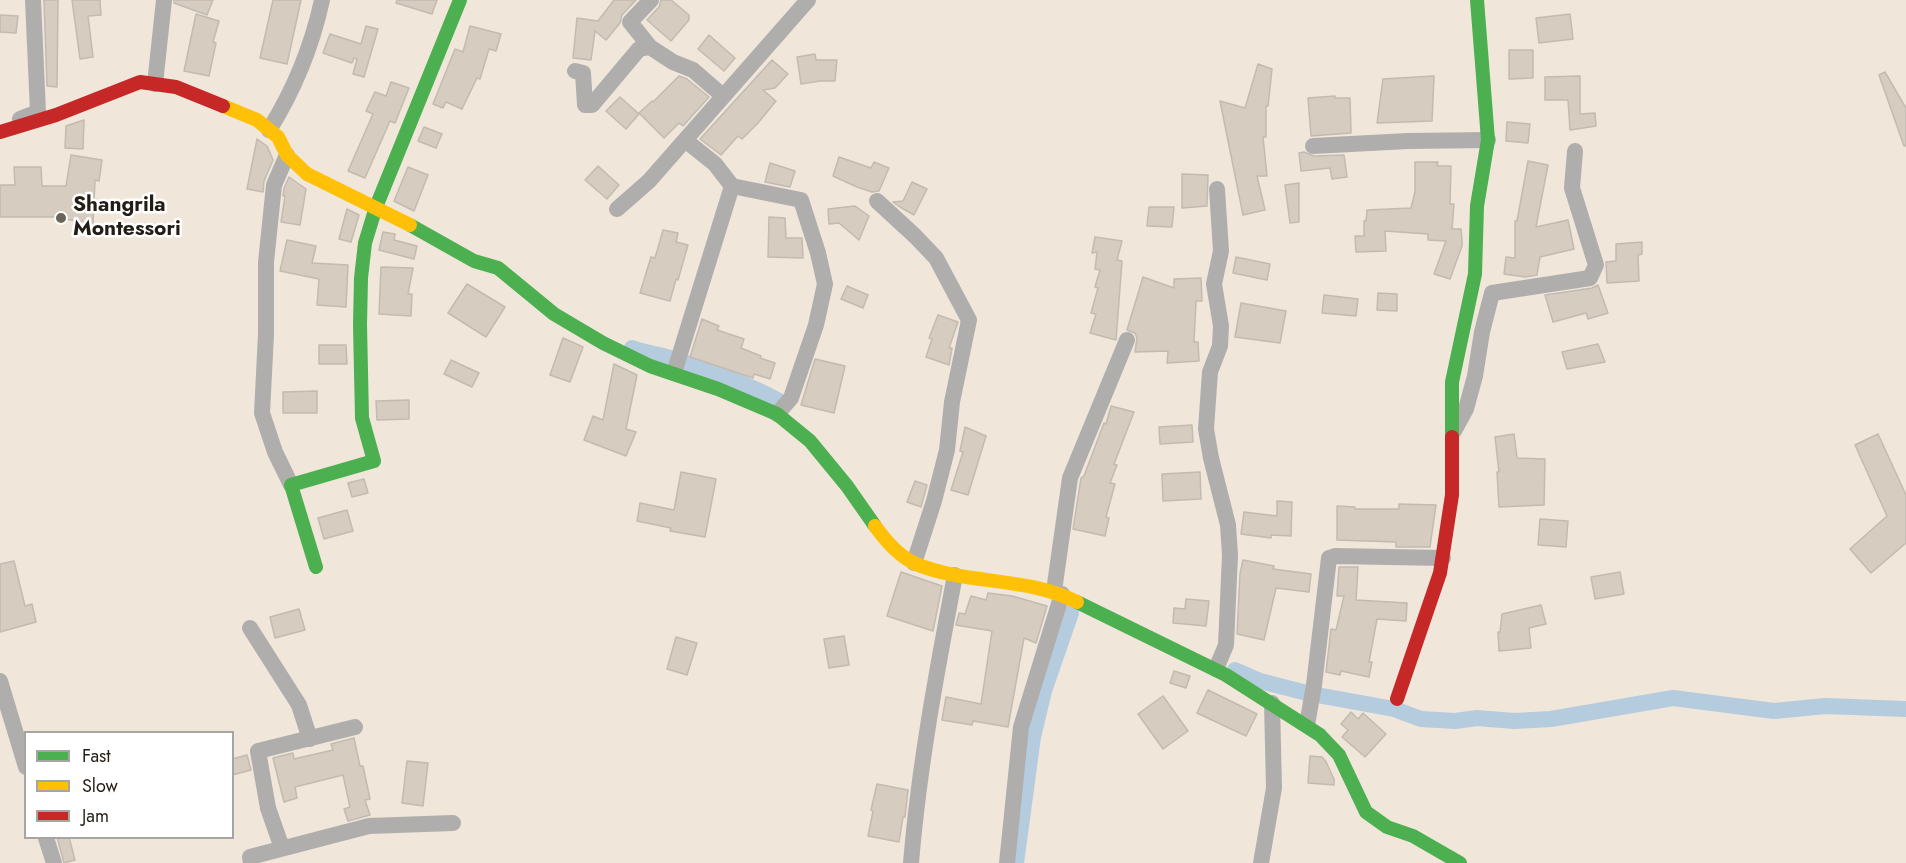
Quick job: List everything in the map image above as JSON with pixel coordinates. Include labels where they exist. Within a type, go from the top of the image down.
[{"type":"street","points":[[0,126],[38,112],[33,0]]},
{"type":"street","points":[[154,84],[164,0]]},
{"type":"street","points":[[269,130],[283,108],[299,73],[317,20],[321,0]]},
{"type":"street","points":[[291,485],[374,461],[362,418],[360,325],[361,278],[365,243],[376,207],[460,0]]},
{"type":"street","points":[[651,0],[630,22],[650,47],[673,62],[693,70],[723,96]]},
{"type":"street","points":[[617,209],[649,181],[808,0]]},
{"type":"street","points":[[1397,699],[1440,573],[1452,495],[1452,382],[1474,274],[1477,206],[1488,140],[1477,0]]},
{"type":"street","points":[[575,71],[584,73],[585,105],[592,105],[639,50],[650,47]]},
{"type":"street","points":[[0,132],[56,115],[140,82],[176,87],[256,120],[278,137],[286,155],[307,174],[376,207],[474,261],[498,268],[554,314],[603,343],[650,366],[677,366],[777,414],[810,441],[840,477],[886,541],[914,563],[955,574],[1015,582],[1056,592],[1102,612],[1215,669],[1272,703],[1320,735],[1339,755],[1366,812],[1387,827],[1413,836],[1460,863]]},
{"type":"street","points":[[685,140],[715,164],[732,186],[801,200],[825,284],[816,325],[791,398],[777,414]]},
{"type":"street","points":[[1313,146],[1488,140]]},
{"type":"street","points":[[1452,435],[1466,409],[1492,293],[1590,278],[1596,265],[1572,188],[1575,151]]},
{"type":"street","points":[[286,155],[274,185],[266,262],[266,345],[262,413],[275,452],[291,485],[316,567]]},
{"type":"street","points":[[677,366],[732,186]]},
{"type":"street","points":[[1215,669],[1226,645],[1230,555],[1228,525],[1206,429],[1210,372],[1220,345],[1221,326],[1214,284],[1221,250],[1217,189]]},
{"type":"street","points":[[877,201],[936,258],[969,320],[952,402],[947,450],[934,501],[914,563]]},
{"type":"street","points":[[1007,863],[1021,727],[1056,592],[1070,478],[1127,340]]},
{"type":"street","points":[[1306,726],[1314,686],[1329,558],[1335,556],[1443,558]]},
{"type":"street","points":[[911,863],[915,818],[935,680],[955,574]]},
{"type":"street","points":[[250,628],[299,705],[310,739]]},
{"type":"street","points":[[0,681],[24,760]]},
{"type":"street","points":[[1261,863],[1274,788],[1272,703]]},
{"type":"street","points":[[282,848],[268,808],[258,751],[355,727]]},
{"type":"street","points":[[251,863],[250,857],[369,826],[453,823]]},
{"type":"street","points":[[47,839],[54,863]]},
{"type":"building","points":[[44,0],[58,0],[57,87],[47,86]]},
{"type":"building","points":[[72,0],[100,0],[101,15],[88,16],[93,57],[80,59]]},
{"type":"building","points":[[174,0],[213,0],[207,15],[174,3]]},
{"type":"building","points":[[273,0],[301,0],[287,64],[260,58]]},
{"type":"building","points":[[397,0],[437,0],[432,14],[396,3]]},
{"type":"building","points":[[614,0],[636,0],[622,15],[620,23],[606,40],[595,31],[591,60],[573,58],[577,18],[598,21]]},
{"type":"building","points":[[661,0],[671,0],[689,15],[689,20],[671,41],[647,20],[659,7]]},
{"type":"building","points":[[196,14],[219,21],[213,42],[216,43],[209,76],[184,71]]},
{"type":"building","points":[[1570,14],[1573,39],[1539,43],[1536,18]]},
{"type":"building","points":[[0,15],[18,16],[16,33],[0,32]]},
{"type":"building","points":[[366,26],[378,29],[364,77],[353,74],[357,59],[354,58],[352,63],[323,53],[330,34],[361,44]]},
{"type":"building","points":[[470,26],[501,34],[496,51],[489,49],[480,79],[477,78],[462,109],[446,102],[443,108],[433,104],[455,49],[463,52]]},
{"type":"building","points":[[709,35],[735,58],[724,71],[698,49]]},
{"type":"building","points":[[1509,50],[1533,50],[1533,78],[1509,79]]},
{"type":"building","points":[[815,54],[816,60],[837,60],[835,81],[801,84],[797,57]]},
{"type":"building","points":[[772,60],[788,74],[775,88],[763,90],[776,101],[742,139],[738,136],[721,155],[700,139]]},
{"type":"building","points":[[1258,64],[1272,69],[1268,106],[1266,106],[1266,137],[1263,137],[1267,176],[1257,176],[1265,210],[1243,215],[1220,101],[1245,108]]},
{"type":"building","points":[[1885,72],[1906,108],[1906,146],[1904,146],[1879,75]]},
{"type":"building","points":[[679,76],[687,79],[709,97],[683,126],[679,123],[664,138],[639,113]]},
{"type":"building","points":[[1434,76],[1432,121],[1377,123],[1383,79]]},
{"type":"building","points":[[1580,76],[1580,114],[1595,113],[1596,126],[1570,130],[1568,100],[1545,100],[1545,77]]},
{"type":"building","points":[[391,82],[409,88],[395,123],[390,121],[365,178],[348,171],[373,114],[366,111],[375,92],[386,96]]},
{"type":"building","points":[[1335,96],[1335,98],[1350,98],[1351,133],[1311,136],[1308,98]]},
{"type":"building","points":[[620,97],[639,114],[626,129],[606,111]]},
{"type":"building","points":[[84,120],[83,149],[65,148],[66,126]]},
{"type":"building","points":[[1507,122],[1530,124],[1528,143],[1506,141]]},
{"type":"building","points":[[424,127],[442,134],[436,148],[418,141]]},
{"type":"building","points":[[257,139],[267,146],[273,160],[264,181],[263,192],[247,189]]},
{"type":"building","points":[[1304,152],[1314,156],[1344,155],[1347,177],[1332,179],[1330,168],[1301,171],[1299,153]]},
{"type":"building","points":[[71,155],[102,160],[99,181],[95,180],[93,223],[64,219],[64,217],[0,217],[0,185],[15,185],[14,167],[41,167],[42,186],[66,186]]},
{"type":"building","points":[[839,157],[871,168],[874,162],[889,168],[879,191],[872,192],[833,176]]},
{"type":"building","points":[[1528,161],[1548,165],[1536,227],[1568,220],[1574,249],[1540,257],[1537,275],[1525,277],[1504,274],[1506,257],[1515,258],[1515,221],[1517,221]]},
{"type":"building","points":[[1415,162],[1438,162],[1437,166],[1451,166],[1450,204],[1454,204],[1452,229],[1461,229],[1462,246],[1450,279],[1434,274],[1446,241],[1428,240],[1428,234],[1385,231],[1386,251],[1356,252],[1355,236],[1364,236],[1367,210],[1411,208],[1415,192]]},
{"type":"building","points":[[770,163],[795,171],[790,187],[765,182]]},
{"type":"building","points":[[598,166],[619,185],[607,199],[585,180]]},
{"type":"building","points":[[408,167],[428,175],[414,211],[394,201]]},
{"type":"building","points":[[1182,174],[1208,175],[1207,206],[1182,208]]},
{"type":"building","points":[[289,177],[306,189],[300,225],[281,222],[284,188]]},
{"type":"building","points":[[912,182],[927,189],[914,215],[893,202],[903,201]]},
{"type":"building","points":[[1299,183],[1299,222],[1290,223],[1285,185]]},
{"type":"building","points":[[855,206],[869,216],[859,240],[839,223],[829,224],[828,209]]},
{"type":"building","points":[[1149,207],[1174,207],[1172,227],[1147,226]]},
{"type":"building","points":[[347,209],[359,215],[351,242],[339,239]]},
{"type":"building","points":[[769,217],[785,218],[786,238],[802,238],[803,258],[768,257]]},
{"type":"building","points":[[663,230],[678,233],[676,242],[688,245],[670,301],[640,293],[651,257],[655,258]]},
{"type":"building","points":[[383,232],[395,234],[394,240],[417,246],[414,259],[379,250]]},
{"type":"building","points":[[1095,237],[1122,241],[1117,260],[1122,261],[1116,340],[1090,333],[1096,314],[1091,313],[1100,270],[1095,269],[1097,252],[1092,253]]},
{"type":"building","points":[[287,240],[316,246],[312,263],[348,265],[346,307],[317,305],[319,279],[280,271]]},
{"type":"building","points":[[1642,242],[1642,254],[1638,255],[1639,281],[1607,283],[1606,262],[1616,261],[1616,244]]},
{"type":"building","points":[[1236,257],[1270,264],[1267,280],[1233,273]]},
{"type":"building","points":[[381,267],[413,268],[408,294],[412,294],[411,316],[379,314]]},
{"type":"building","points":[[1143,277],[1174,288],[1174,279],[1201,278],[1202,301],[1196,301],[1194,342],[1198,342],[1199,361],[1167,363],[1168,351],[1135,352],[1137,338],[1135,333],[1127,330]]},
{"type":"building","points":[[467,284],[505,307],[486,337],[448,313]]},
{"type":"building","points":[[1598,285],[1608,313],[1588,319],[1586,313],[1553,322],[1545,295],[1592,288]]},
{"type":"building","points":[[847,286],[868,295],[863,308],[841,299]]},
{"type":"building","points":[[1378,293],[1397,294],[1397,311],[1377,310]]},
{"type":"building","points":[[1324,295],[1358,299],[1356,316],[1322,313]]},
{"type":"building","points":[[1241,303],[1286,311],[1280,343],[1235,337]]},
{"type":"building","points":[[938,315],[958,322],[949,348],[952,348],[949,365],[926,357],[932,339],[929,338]]},
{"type":"building","points":[[702,319],[719,326],[717,330],[744,339],[741,348],[775,363],[770,379],[754,374],[753,378],[690,357]]},
{"type":"building","points":[[563,338],[583,347],[570,382],[550,375]]},
{"type":"building","points":[[1598,344],[1605,362],[1567,369],[1562,352]]},
{"type":"building","points":[[319,345],[346,345],[347,364],[319,364]]},
{"type":"building","points":[[815,359],[845,366],[834,413],[801,405]]},
{"type":"building","points":[[451,360],[479,373],[472,387],[444,374]]},
{"type":"building","points":[[614,364],[637,375],[626,429],[636,432],[626,456],[584,440],[593,416],[603,420]]},
{"type":"building","points":[[317,391],[317,413],[283,413],[283,392]]},
{"type":"building","points":[[409,400],[409,419],[377,420],[376,401]]},
{"type":"building","points":[[1111,406],[1134,412],[1114,464],[1117,465],[1110,483],[1115,484],[1106,517],[1109,518],[1105,536],[1073,529],[1081,478],[1084,476],[1104,423],[1106,424]]},
{"type":"building","points":[[1192,425],[1193,442],[1160,444],[1159,427]]},
{"type":"building","points":[[965,427],[986,436],[968,495],[951,490],[963,452],[960,451]]},
{"type":"building","points":[[1514,434],[1517,458],[1545,459],[1544,505],[1499,507],[1497,472],[1499,472],[1495,437]]},
{"type":"building","points":[[1878,434],[1906,495],[1906,543],[1871,573],[1850,549],[1887,516],[1855,445]]},
{"type":"building","points":[[681,472],[716,479],[705,537],[670,531],[671,528],[637,521],[640,503],[674,510]]},
{"type":"building","points":[[1200,472],[1201,499],[1163,501],[1162,474]]},
{"type":"building","points":[[364,479],[368,493],[352,497],[348,483]]},
{"type":"building","points":[[915,481],[927,485],[921,507],[907,502]]},
{"type":"building","points":[[1277,501],[1292,502],[1291,536],[1271,535],[1271,538],[1241,534],[1244,512],[1277,516]]},
{"type":"building","points":[[1399,504],[1436,505],[1430,547],[1396,547],[1396,542],[1337,540],[1337,506],[1355,507],[1355,509],[1399,509]]},
{"type":"building","points":[[347,510],[353,531],[324,539],[318,518]]},
{"type":"building","points":[[1540,519],[1568,521],[1566,547],[1538,545]]},
{"type":"building","points":[[1243,560],[1274,566],[1273,569],[1311,574],[1309,592],[1276,588],[1264,640],[1237,634],[1240,574]]},
{"type":"building","points":[[14,561],[25,606],[32,604],[36,622],[0,632],[0,564]]},
{"type":"building","points":[[1339,567],[1358,567],[1356,600],[1407,603],[1406,621],[1377,619],[1369,662],[1372,662],[1369,677],[1341,671],[1340,675],[1326,672],[1331,629],[1336,630],[1344,596],[1337,596]]},
{"type":"building","points":[[901,572],[942,586],[933,631],[887,616]]},
{"type":"building","points":[[1620,572],[1624,594],[1595,599],[1591,577]]},
{"type":"building","points":[[988,593],[1012,596],[1047,606],[1036,643],[1024,638],[1008,727],[973,721],[972,725],[942,720],[946,697],[981,704],[992,631],[956,625],[959,613],[965,614],[971,596],[986,600]]},
{"type":"building","points":[[1186,599],[1209,601],[1206,626],[1173,623],[1174,608],[1185,609]]},
{"type":"building","points":[[1541,605],[1546,624],[1529,628],[1531,648],[1499,651],[1498,632],[1500,632],[1502,614]]},
{"type":"building","points":[[299,609],[305,630],[275,638],[270,617]]},
{"type":"building","points":[[844,636],[849,665],[829,668],[824,639]]},
{"type":"building","points":[[676,637],[697,643],[687,675],[667,669]]},
{"type":"building","points":[[1174,671],[1190,676],[1186,688],[1170,683]]},
{"type":"building","points":[[1208,690],[1257,714],[1246,736],[1197,713]]},
{"type":"building","points":[[1163,696],[1188,731],[1163,749],[1138,714]]},
{"type":"building","points":[[1351,712],[1358,719],[1363,713],[1386,734],[1365,757],[1342,737],[1348,730],[1341,724]]},
{"type":"building","points":[[354,738],[370,799],[365,800],[370,815],[348,821],[344,809],[350,807],[343,775],[295,787],[297,798],[284,802],[273,758],[293,753],[294,759],[333,750],[331,744]]},
{"type":"building","points":[[247,755],[251,770],[234,774],[234,758]]},
{"type":"building","points":[[1310,756],[1322,757],[1334,779],[1334,785],[1308,783]]},
{"type":"building","points":[[407,761],[428,763],[423,806],[402,803]]},
{"type":"building","points":[[877,784],[908,790],[899,842],[868,836]]},
{"type":"building","points":[[58,839],[70,839],[75,860],[64,863]]},
{"type":"waterway","points":[[632,348],[714,372],[779,401]]},
{"type":"waterway","points":[[1016,863],[1033,737],[1044,691],[1071,613]]},
{"type":"waterway","points":[[1235,670],[1260,681],[1307,693]]},
{"type":"waterway","points":[[1317,695],[1394,709],[1421,719],[1455,721],[1477,718],[1514,721],[1551,719],[1673,698],[1774,711],[1825,706],[1906,709]]},
{"type":"traffic: fast","points":[[316,567],[291,485],[374,461],[362,418],[360,325],[361,278],[365,243],[376,207],[460,0]]},
{"type":"traffic: fast","points":[[1452,437],[1452,382],[1475,274],[1477,206],[1488,140],[1477,0]]},
{"type":"traffic: fast","points":[[410,225],[474,261],[498,268],[554,314],[603,343],[650,366],[718,389],[777,414],[810,441],[847,486],[875,526]]},
{"type":"traffic: fast","points":[[1077,602],[1226,675],[1320,735],[1339,755],[1366,812],[1387,827],[1413,836],[1460,863]]},
{"type":"traffic: slow","points":[[223,106],[257,120],[278,137],[287,155],[307,174],[410,225]]},
{"type":"traffic: slow","points":[[875,526],[893,548],[916,564],[955,575],[1037,588],[1077,602]]},
{"type":"traffic: jam","points":[[0,132],[56,115],[140,82],[176,87],[223,106]]},
{"type":"traffic: jam","points":[[1397,699],[1440,573],[1452,495],[1452,437]]},
{"type":"place","name":"Shangrila Montessori","points":[[61,218]]}]
